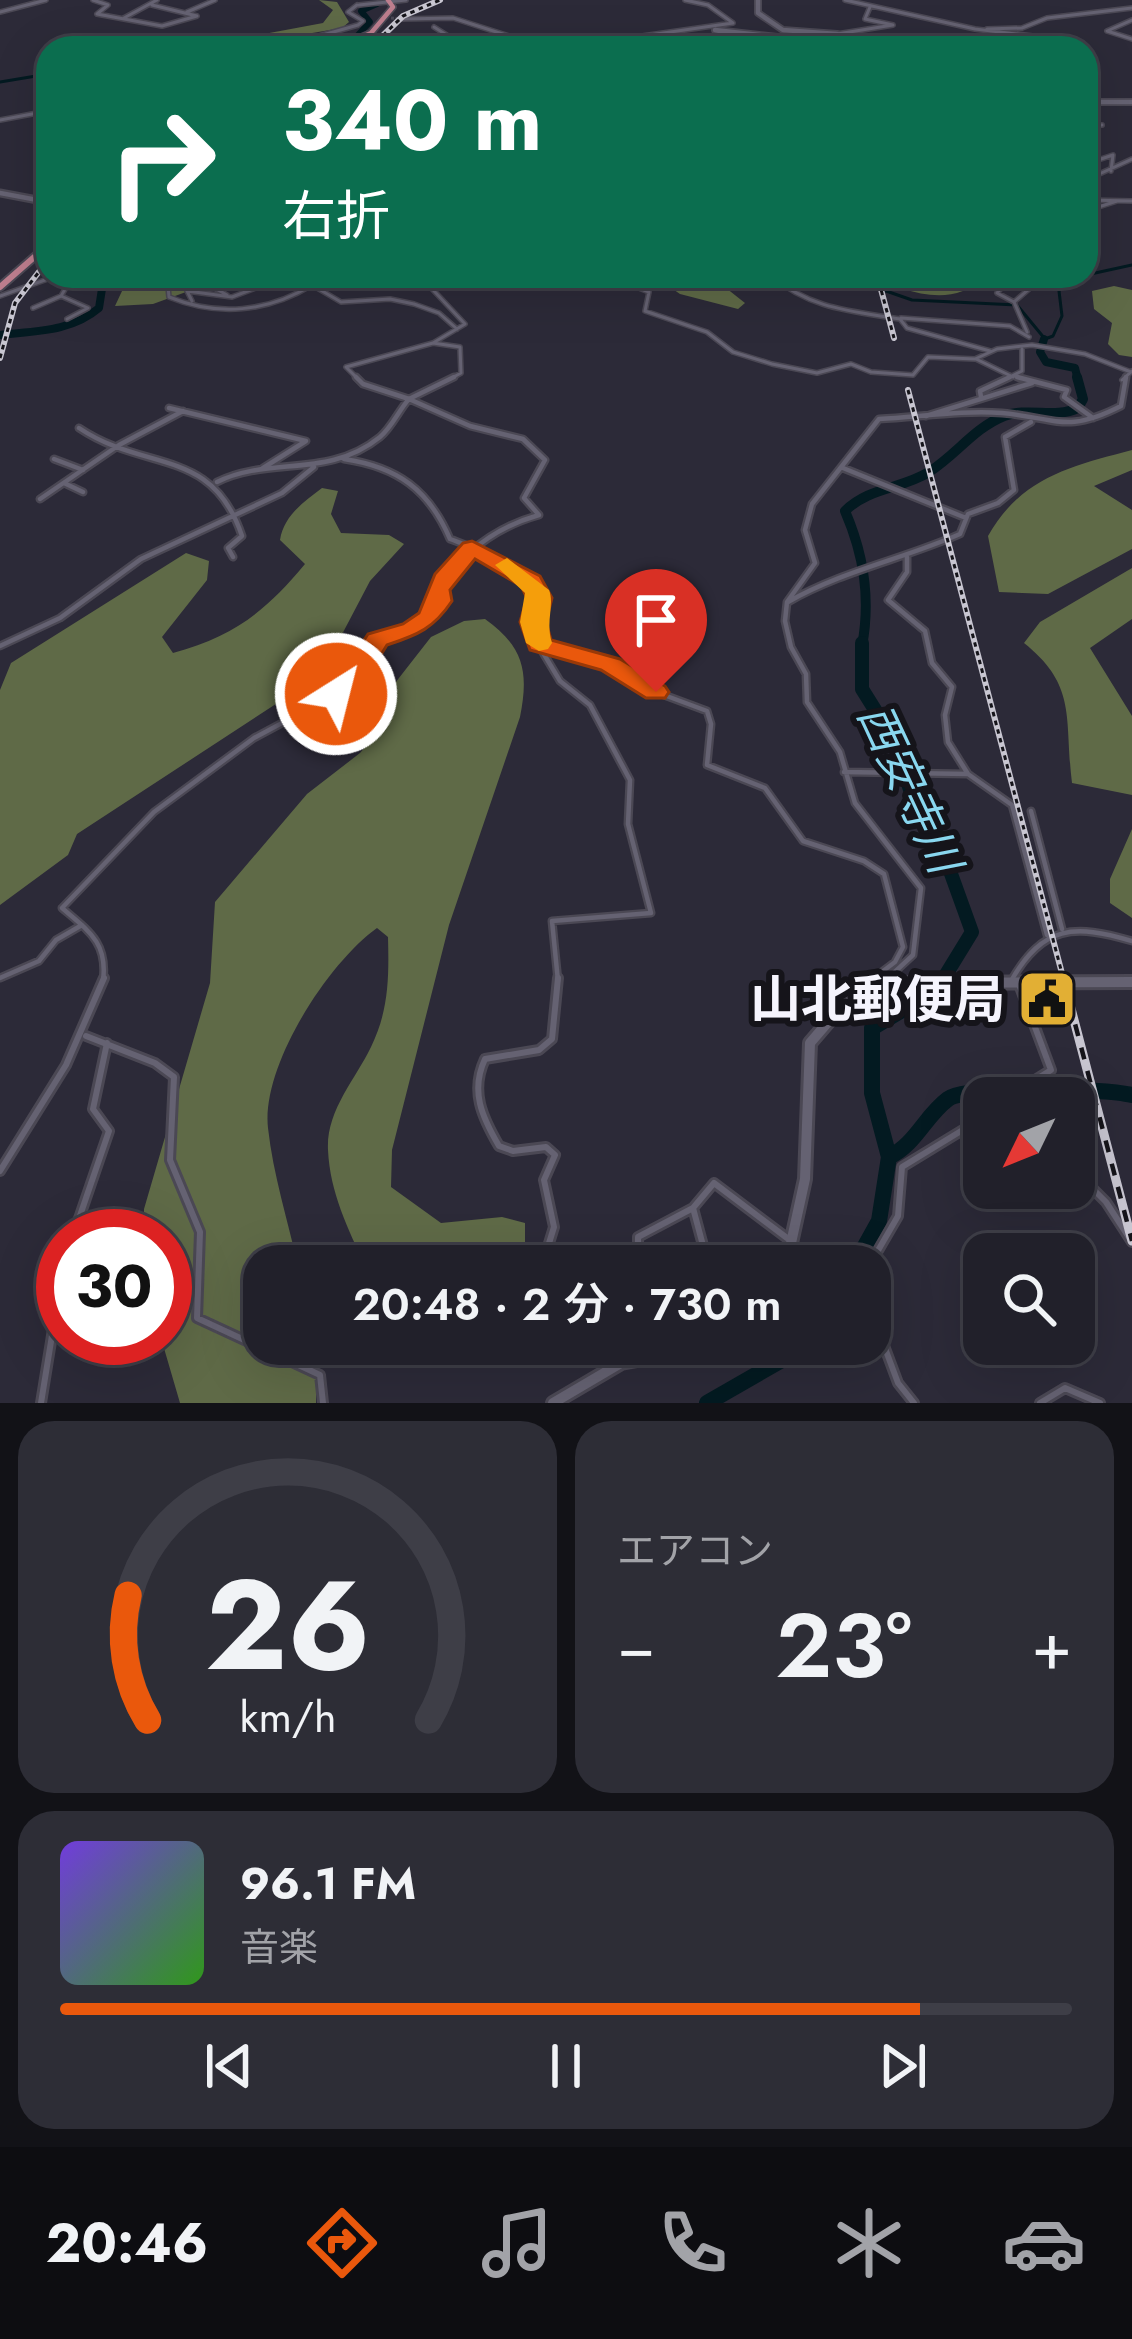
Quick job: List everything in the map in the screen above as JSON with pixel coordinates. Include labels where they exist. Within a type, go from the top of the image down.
[{"type":"main road","points":[[758,0],[758,13],[768,25],[793,32],[837,34]]},
{"type":"main road","points":[[367,36],[388,18],[389,1]]},
{"type":"main road","points":[[743,36],[715,30],[772,36]]},
{"type":"main road","points":[[798,36],[837,34]]},
{"type":"main road","points":[[1098,102],[1132,102]]},
{"type":"main road","points":[[0,287],[36,255]]},
{"type":"main road","points":[[792,1245],[805,1179],[810,1043],[815,1031],[884,983],[1132,982]]},
{"type":"main road","points":[[553,1403],[618,1365]]},
{"type":"street","points":[[0,12],[46,0]]},
{"type":"street","points":[[93,0],[108,5],[97,14],[164,26],[197,16],[152,4]]},
{"type":"street","points":[[124,18],[158,0]]},
{"type":"street","points":[[206,0],[214,0]]},
{"type":"street","points":[[185,13],[214,0]]},
{"type":"street","points":[[320,36],[363,21],[348,12],[355,3],[406,0]]},
{"type":"street","points":[[633,36],[685,27],[720,28],[732,22],[708,5],[685,0]]},
{"type":"street","points":[[845,0],[976,29],[1033,36]]},
{"type":"street","points":[[837,34],[893,25],[866,19],[870,7]]},
{"type":"street","points":[[976,29],[1022,28],[1047,18],[1132,8]]},
{"type":"street","points":[[403,19],[456,18],[512,36]]},
{"type":"street","points":[[1132,20],[1108,31],[1132,39]]},
{"type":"street","points":[[434,28],[448,36]]},
{"type":"street","points":[[643,36],[647,34]]},
{"type":"street","points":[[0,120],[36,113]]},
{"type":"street","points":[[1098,124],[1102,124]]},
{"type":"street","points":[[1098,160],[1113,155],[1111,171]]},
{"type":"street","points":[[1098,176],[1132,159]]},
{"type":"street","points":[[0,193],[36,200]]},
{"type":"street","points":[[1098,207],[1123,199]]},
{"type":"street","points":[[1098,200],[1132,201]]},
{"type":"street","points":[[0,296],[36,284]]},
{"type":"street","points":[[33,308],[61,296],[66,288]]},
{"type":"street","points":[[169,288],[170,297],[224,308],[285,302],[307,288]]},
{"type":"street","points":[[215,288],[232,297]]},
{"type":"street","points":[[197,304],[185,292],[232,297],[256,288]]},
{"type":"street","points":[[317,288],[341,302],[390,299],[414,304],[439,313],[457,328]]},
{"type":"street","points":[[433,288],[464,317],[465,324],[434,343]]},
{"type":"street","points":[[639,288],[649,292],[645,311],[706,332],[733,352],[809,373],[851,364],[871,372],[913,375],[928,357],[975,359],[1043,387],[1053,383],[1067,390],[1064,397],[1095,419]]},
{"type":"street","points":[[786,288],[820,306],[900,320],[907,328],[991,351],[1032,345],[1091,356],[1131,372],[1122,380],[1121,406],[1095,419],[1059,425],[1002,413],[874,422],[812,504],[805,530],[815,562],[787,602],[789,640],[806,674],[807,703],[840,752],[855,803],[921,889],[914,955],[884,983]]},
{"type":"street","points":[[1001,288],[997,292],[1014,302],[1032,345]]},
{"type":"street","points":[[1014,302],[1030,288]]},
{"type":"street","points":[[61,296],[88,309],[67,320]]},
{"type":"street","points":[[901,318],[1010,326],[1029,337]]},
{"type":"street","points":[[0,1172],[62,1066],[86,1036],[105,956],[98,938],[62,908],[154,812],[254,738],[336,694],[355,676],[378,639],[421,624],[440,601],[437,590],[444,579],[472,548],[539,515],[524,498],[544,454],[537,445],[500,430],[465,424],[439,409],[406,401],[363,384],[346,364],[390,358],[398,350],[434,343],[460,347],[464,367],[456,378],[406,401],[382,434],[314,467],[258,470],[217,482]]},
{"type":"street","points":[[981,398],[980,391],[1014,376],[1024,364],[1022,349]]},
{"type":"street","points":[[975,359],[991,351]]},
{"type":"street","points":[[921,417],[1032,383]]},
{"type":"street","points":[[169,408],[306,441],[258,470]]},
{"type":"street","points":[[40,499],[183,411]]},
{"type":"street","points":[[787,602],[830,578],[907,556],[960,534],[965,518],[1014,490],[1005,437],[1030,422]]},
{"type":"street","points":[[79,428],[119,448],[217,482],[238,510],[242,536],[228,548],[233,557]]},
{"type":"street","points":[[54,459],[83,470]]},
{"type":"street","points":[[338,459],[377,465],[418,486],[440,512],[450,539],[531,582],[539,598],[533,622],[539,645],[560,681],[590,705],[630,780],[628,824],[651,913],[583,915],[552,922],[558,982],[552,1039],[539,1050],[484,1059],[476,1074],[476,1102],[499,1146],[504,1150],[546,1147],[555,1155],[544,1180],[554,1227],[548,1245]]},
{"type":"street","points":[[0,646],[60,618],[140,559],[282,493],[314,467]]},
{"type":"street","points":[[843,468],[965,518]]},
{"type":"street","points":[[64,483],[83,492]]},
{"type":"street","points":[[907,556],[908,572],[888,600],[926,631],[932,663],[952,687],[945,715],[947,738],[968,774],[1012,805],[1048,935]]},
{"type":"street","points":[[539,645],[610,664],[656,692],[706,711],[711,724],[707,765],[765,788],[803,841],[864,861],[884,874],[903,947],[895,962],[870,980],[871,988]]},
{"type":"street","points":[[844,772],[968,774]]},
{"type":"street","points":[[1031,811],[1062,928]]},
{"type":"street","points":[[0,978],[40,961],[56,940],[82,925]]},
{"type":"street","points":[[1045,1077],[1051,1070],[1014,982],[1048,935],[1062,928],[1132,941]]},
{"type":"street","points":[[86,1036],[155,1063],[174,1077],[177,1101],[168,1146],[173,1173],[199,1224],[201,1260],[193,1303],[197,1318],[320,1375],[323,1403]]},
{"type":"street","points":[[82,1209],[109,1131],[93,1109],[107,1043]]},
{"type":"street","points":[[881,1245],[898,1216],[902,1167],[963,1130]]},
{"type":"street","points":[[638,1245],[638,1237],[693,1208],[713,1183],[793,1238]]},
{"type":"street","points":[[1095,1191],[1132,1242]]},
{"type":"street","points":[[693,1208],[703,1245]]},
{"type":"street","points":[[891,1364],[914,1403]]},
{"type":"street","points":[[41,1403],[47,1365]]},
{"type":"street","points":[[1040,1403],[1065,1388],[1100,1403]]},
{"type":"green space","points":[[319,0],[337,2],[349,22],[342,28],[294,36],[151,36],[264,34],[323,23],[333,10]]},
{"type":"green space","points":[[1114,286],[1132,290],[1132,357],[1119,355],[1108,344],[1112,323],[1094,309],[1092,291]]},
{"type":"green space","points":[[123,288],[197,288],[153,304],[115,306]]},
{"type":"green space","points":[[671,288],[726,288],[745,303],[738,309]]},
{"type":"green space","points":[[901,288],[970,288],[942,295]]},
{"type":"green space","points":[[1132,450],[1132,470],[1094,486],[1132,510],[1132,549],[1048,594],[999,592],[988,536],[1001,516],[1050,477]]},
{"type":"green space","points":[[322,488],[338,491],[331,514],[341,533],[389,535],[404,544],[370,581],[328,661],[305,685],[77,834],[68,855],[0,905],[0,690],[11,663],[186,553],[209,561],[207,580],[162,637],[173,653],[231,630],[262,609],[305,564],[280,540],[282,531],[290,516]]},
{"type":"green space","points":[[1132,568],[1132,619],[1090,648],[1132,716],[1132,795],[1072,783],[1061,689],[1024,643],[1040,622]]},
{"type":"green space","points":[[485,619],[516,650],[523,674],[523,701],[449,925],[392,1150],[391,1187],[441,1223],[502,1217],[525,1223],[525,1245],[355,1245],[332,1181],[328,1150],[337,1109],[377,1033],[385,1006],[388,937],[377,928],[319,990],[275,1076],[268,1128],[293,1245],[243,1245],[243,1365],[316,1365],[316,1403],[180,1403],[169,1365],[192,1365],[192,1209],[144,1209],[210,983],[215,902],[307,794],[360,753],[387,722],[388,692],[431,637],[464,621]]},
{"type":"green space","points":[[1132,829],[1132,918],[1110,903],[1110,879]]},
{"type":"waterway","points":[[357,36],[370,22],[361,11],[377,4]]},
{"type":"waterway","points":[[0,82],[36,76]]},
{"type":"waterway","points":[[1098,272],[1132,265]]},
{"type":"waterway","points":[[0,335],[77,322],[99,308],[102,288]]},
{"type":"waterway","points":[[878,288],[912,300],[1017,305],[1045,339],[1053,336],[1062,316],[1062,288]]},
{"type":"waterway","name":"西安寺川","points":[[1044,339],[1040,352],[1046,362],[1075,368],[1078,380]]},
{"type":"waterway","name":"西安寺川","points":[[862,646],[864,577],[845,511],[864,497],[929,472],[983,427],[1004,416],[1078,408],[1083,399],[1077,377]]},
{"type":"waterway","name":"西安寺川","points":[[862,646],[862,689],[892,737],[917,810],[941,846],[972,932],[942,981]]},
{"type":"waterway","name":"西安寺川","points":[[889,1157],[872,1093],[872,1028],[937,989],[944,978]]},
{"type":"waterway","points":[[889,1157],[948,1099],[960,1095],[1037,1089],[1132,1095]]},
{"type":"waterway","points":[[866,1245],[879,1221],[889,1157]]},
{"type":"waterway","points":[[707,1403],[773,1365]]},
{"type":"tunnel","points":[[391,18],[403,19]]},
{"type":"railway","points":[[382,36],[403,16],[440,0]]},
{"type":"railway","points":[[0,358],[15,303],[36,276]]},
{"type":"railway","points":[[881,288],[894,338]]},
{"type":"railway","points":[[908,390],[1064,981]]},
{"type":"railway","points":[[1063,978],[1132,1241]]},
{"type":"slow traffic","points":[[507,565],[537,590],[533,622],[539,643]]},
{"type":"place","name":"山北郵便局","points":[[1047,999]]},
{"type":"route","points":[[336,694],[355,676],[378,639],[412,629],[428,618],[440,601],[437,590],[472,548],[525,576],[537,590],[533,622],[539,645],[610,664],[656,692]]}]
